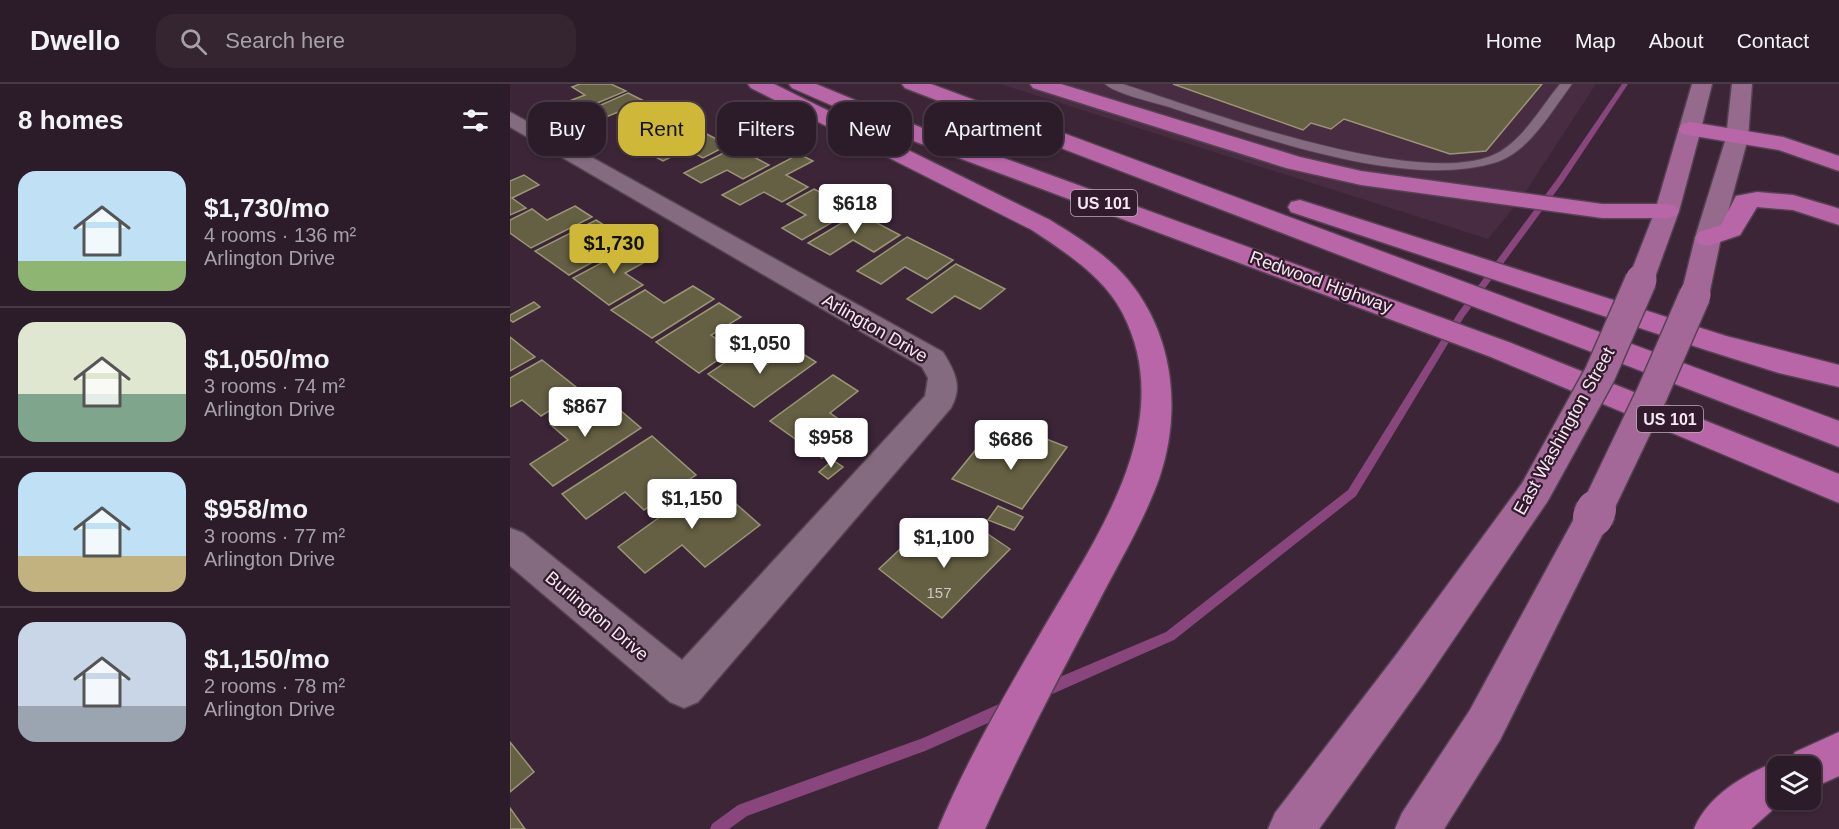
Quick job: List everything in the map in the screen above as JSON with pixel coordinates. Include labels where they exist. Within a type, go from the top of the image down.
[{"type":"highway","points":[[758,84],[1041,225],[1082,251],[1120,287],[1142,325],[1153,354],[1155,425],[1133,501],[990,766],[961,829]]},
{"type":"highway","name":"Redwood Highway","points":[[799,84],[920,135],[1502,350],[1839,489]]},
{"type":"highway","name":"US 101","points":[[912,84],[961,102]]},
{"type":"highway","points":[[1040,84],[1294,163],[1361,178],[1602,212],[1667,211]]},
{"type":"highway","points":[[1690,129],[1783,144],[1839,164]]},
{"type":"highway","points":[[1063,133],[1102,141],[1779,363],[1839,375]]},
{"type":"highway","name":"US 101","points":[[1063,140],[1839,434]]},
{"type":"highway","points":[[1708,238],[1731,230],[1745,201],[1761,198],[1786,201],[1839,218]]},
{"type":"highway","points":[[1821,762],[1839,754]]},
{"type":"highway","points":[[1717,829],[1761,790],[1767,788]]},
{"type":"main road","name":"East Washington Street","points":[[1291,829],[1410,669],[1535,492],[1600,374],[1641,280],[1667,211],[1702,84]]},
{"type":"main road","points":[[1418,829],[1485,725],[1593,517],[1652,394],[1695,296],[1708,238],[1737,138],[1742,84]]},
{"type":"street","name":"Arlington Drive","points":[[510,118],[933,360],[943,378],[940,400],[684,688]]},
{"type":"street","name":"Burlington Drive","points":[[510,544],[684,688]]},
{"type":"lane","points":[[1111,84],[1325,149],[1386,162],[1458,166],[1493,159],[1517,145],[1566,84]]},
{"type":"shaded area","points":[[1000,84],[1596,84],[1520,200],[1488,239],[1063,104],[1063,102]]},
{"type":"building","points":[[580,84],[611,84],[626,91],[600,102],[566,102],[585,95],[572,87]]},
{"type":"building","points":[[1173,84],[1542,84],[1486,151],[1450,154],[1344,119],[1331,129],[1311,123],[1303,130]]},
{"type":"building","points":[[628,93],[646,102],[618,102],[618,112],[606,117],[606,103]]},
{"type":"building","points":[[705,133],[717,139],[717,151],[703,158],[699,156],[705,156]]},
{"type":"building","points":[[654,156],[673,156],[663,161]]},
{"type":"building","points":[[717,156],[752,156],[769,165],[743,179],[727,170],[701,183],[684,173]]},
{"type":"building","points":[[795,156],[803,156],[813,161],[786,175],[808,187],[782,202],[764,192],[740,205],[722,195]]},
{"type":"building","points":[[524,175],[539,185],[512,198],[526,208],[510,215],[510,181]]},
{"type":"building","points":[[814,189],[853,210],[802,240],[782,228],[806,215],[787,204]]},
{"type":"building","points":[[575,206],[592,217],[531,248],[510,233],[510,220],[532,209],[547,220]]},
{"type":"building","points":[[858,213],[900,235],[874,252],[853,240],[830,255],[808,243]]},
{"type":"building","points":[[596,220],[613,231],[586,246],[602,257],[569,275],[535,251]]},
{"type":"building","points":[[907,237],[953,260],[927,279],[905,267],[881,284],[857,271]]},
{"type":"building","points":[[635,245],[654,257],[625,273],[643,285],[609,305],[573,278]]},
{"type":"building","points":[[956,264],[1005,289],[980,309],[955,296],[932,313],[907,299]]},
{"type":"building","points":[[693,286],[714,299],[652,338],[611,310],[645,290],[664,303]]},
{"type":"building","points":[[534,302],[540,307],[513,322],[510,320],[510,315]]},
{"type":"building","points":[[719,303],[741,317],[711,335],[732,350],[699,373],[656,342]]},
{"type":"building","points":[[510,337],[535,357],[510,371]]},
{"type":"building","points":[[792,347],[816,362],[754,407],[708,374],[741,352],[763,367]]},
{"type":"building","points":[[542,360],[581,391],[541,416],[522,400],[510,407],[510,378]]},
{"type":"building","points":[[833,375],[858,391],[830,413],[856,431],[822,458],[770,421]]},
{"type":"building","points":[[600,393],[641,428],[553,486],[530,464],[568,440],[550,424]]},
{"type":"building","points":[[1031,433],[1067,447],[1022,509],[952,479],[978,447],[1010,460]]},
{"type":"building","points":[[652,436],[696,475],[644,510],[625,492],[586,519],[562,494]]},
{"type":"building","points":[[833,460],[843,467],[828,479],[819,472]]},
{"type":"building","points":[[710,481],[760,525],[705,567],[682,545],[645,573],[618,547]]},
{"type":"building","points":[[998,506],[1023,517],[1014,530],[988,520]]},
{"type":"building","points":[[976,526],[1010,549],[942,618],[879,569],[915,535],[944,557]]},
{"type":"building","points":[[510,742],[534,772],[510,792]]},
{"type":"building","points":[[510,808],[525,829],[510,829]]},
{"type":"waterway","points":[[1041,692],[1170,636],[1352,493],[1461,315],[1560,180],[1625,84]]},
{"type":"waterway","points":[[717,829],[743,810],[925,744],[1008,707]]}]
